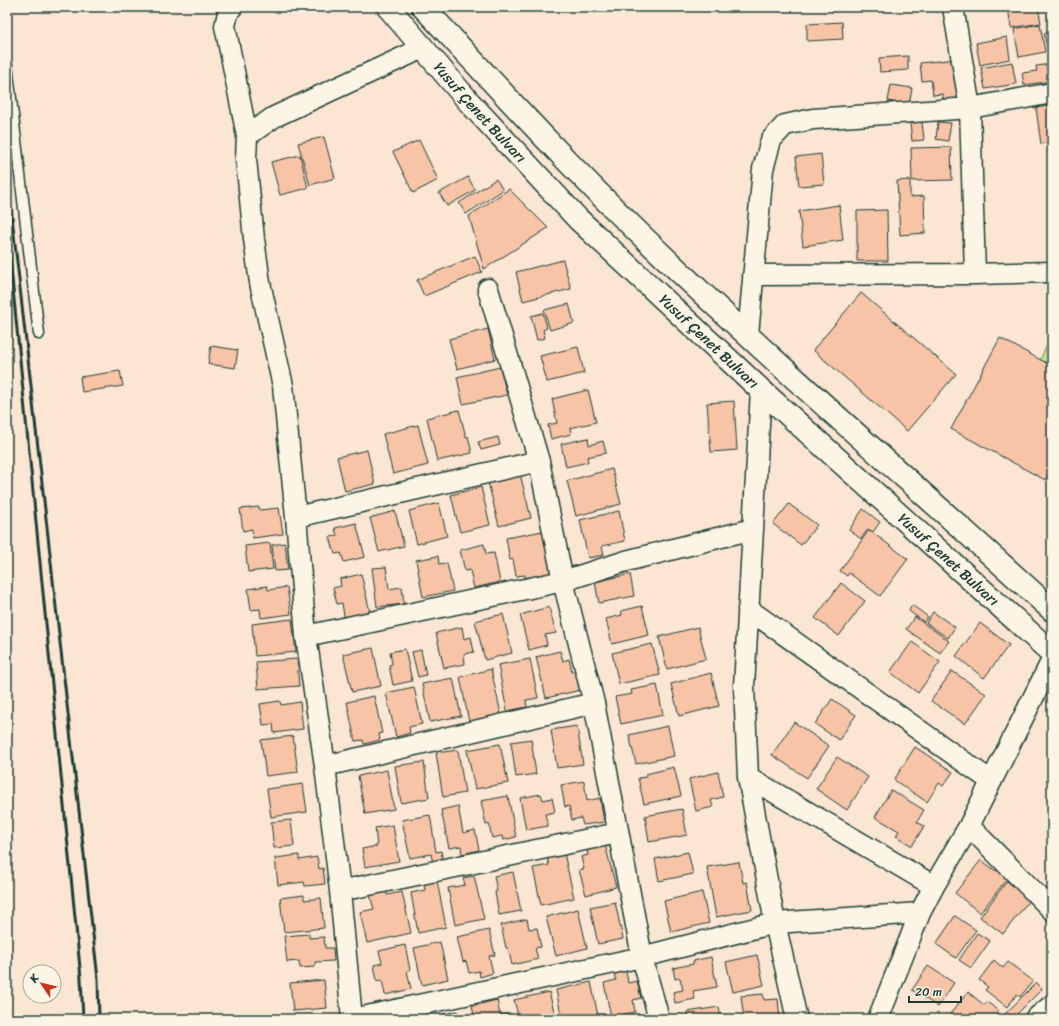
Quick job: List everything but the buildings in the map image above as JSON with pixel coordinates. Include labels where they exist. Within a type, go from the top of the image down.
[{"type":"highway","name":"Yusuf Çenet Bulvarı","points":[[388,7],[506,143],[578,219],[761,390],[1052,653]]},
{"type":"highway","name":"Yusuf Çenet Bulvarı","points":[[423,7],[577,172],[639,233],[748,335],[1052,610]]},
{"type":"street","points":[[232,7],[228,13],[225,26],[247,136],[246,159],[260,283],[283,386],[306,636],[325,766],[353,1019],[642,957],[775,923],[920,913]]},
{"type":"street","points":[[953,7],[970,108],[975,274]]},
{"type":"street","points":[[247,136],[274,117],[423,48]]},
{"type":"street","points":[[748,335],[763,169],[771,140],[785,125],[812,119],[970,108],[1052,93]]},
{"type":"street","points":[[753,274],[975,274],[1052,272]]},
{"type":"street","points":[[488,289],[539,461],[563,581],[594,703],[642,957],[659,1019]]},
{"type":"street","points":[[761,390],[744,686],[748,777],[775,923],[797,1019]]},
{"type":"street","points":[[296,517],[539,461]]},
{"type":"street","points":[[306,636],[563,581],[626,561],[753,529]]},
{"type":"street","points":[[748,609],[991,781]]},
{"type":"street","points":[[878,1019],[920,913],[969,826],[1052,660]]},
{"type":"street","points":[[325,766],[594,703]]},
{"type":"street","points":[[748,777],[934,886]]},
{"type":"street","points":[[969,826],[1052,910]]},
{"type":"street","points":[[340,891],[618,832]]},
{"type":"street","points":[[1035,1019],[1052,1004]]},
{"type":"lane","points":[[7,66],[39,334]]},
{"type":"green space","points":[[1052,334],[1052,365],[1040,360]]},
{"type":"railway","points":[[7,173],[98,979],[99,1019]]},
{"type":"railway","points":[[7,228],[81,978],[83,1019]]}]
